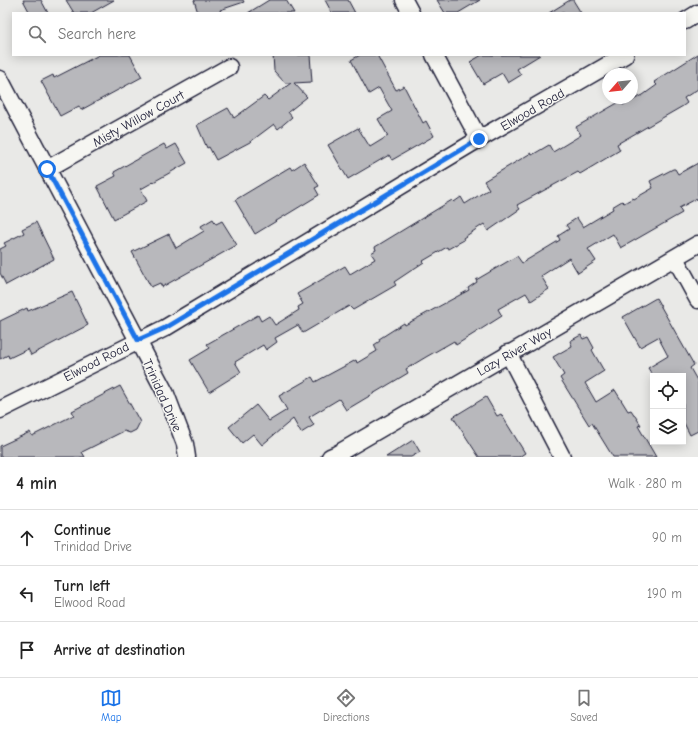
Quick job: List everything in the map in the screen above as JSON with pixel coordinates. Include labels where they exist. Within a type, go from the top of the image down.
[{"type":"street","points":[[404,0],[410,12]]},
{"type":"street","points":[[686,20],[698,13]]},
{"type":"street","points":[[435,56],[479,139]]},
{"type":"street","name":"Elwood Road","points":[[0,410],[138,340],[165,328],[479,139],[623,56]]},
{"type":"street","name":"Misty Willow Court","points":[[47,169],[229,67]]},
{"type":"street","name":"Trinidad Drive","points":[[0,80],[166,394],[185,444],[188,457]]},
{"type":"street","name":"Lazy River Way","points":[[335,456],[508,353],[698,244]]},
{"type":"street","points":[[675,258],[698,300]]},
{"type":"street","points":[[508,353],[562,457]]},
{"type":"building","points":[[23,0],[41,0],[47,12],[29,12]]},
{"type":"building","points":[[66,0],[114,0],[93,12],[73,12]]},
{"type":"building","points":[[194,0],[243,0],[244,2],[220,10],[221,12],[198,12]]},
{"type":"building","points":[[269,0],[286,0],[293,12],[250,12]]},
{"type":"building","points":[[325,0],[348,0],[354,12],[331,12]]},
{"type":"building","points":[[437,0],[480,0],[460,12],[444,12]]},
{"type":"building","points":[[570,0],[573,0],[580,12],[551,12]]},
{"type":"building","points":[[698,54],[698,89],[684,98],[687,103],[617,144],[620,150],[580,174],[578,172],[517,205],[520,209],[488,231],[484,224],[463,238],[464,240],[448,249],[447,247],[423,261],[424,262],[394,282],[396,285],[353,310],[349,306],[303,333],[298,325],[275,338],[277,342],[266,350],[263,345],[235,362],[241,372],[209,392],[190,360],[210,348],[207,344],[258,315],[261,321],[269,316],[275,325],[299,310],[298,307],[303,304],[297,294],[345,266],[350,274],[375,259],[371,253],[376,250],[375,247],[452,200],[454,202],[461,197],[465,204],[489,189],[484,181],[531,153],[532,155],[549,145],[553,152],[581,135],[576,127],[616,104],[638,104],[638,98],[657,85],[654,82]]},
{"type":"building","points":[[97,56],[131,56],[142,77],[81,110],[79,106],[60,116],[41,81],[53,75],[54,78]]},
{"type":"building","points":[[273,56],[310,56],[312,82],[294,83],[307,97],[288,112],[292,117],[278,129],[274,124],[250,142],[216,160],[209,147],[207,148],[197,125],[228,108],[234,118],[264,96],[268,100],[291,83],[285,83],[274,71]]},
{"type":"building","points":[[358,56],[378,56],[396,90],[404,86],[423,123],[426,121],[434,136],[392,160],[389,155],[348,179],[328,145],[358,128],[370,147],[388,136],[378,119],[392,111],[379,88],[369,94],[351,60]]},
{"type":"building","points":[[480,56],[538,56],[517,69],[521,75],[508,83],[502,73],[483,84],[470,62]]},
{"type":"building","points":[[164,144],[167,149],[176,144],[187,163],[141,189],[147,201],[114,219],[97,186],[116,176],[114,172]]},
{"type":"building","points":[[304,162],[319,186],[315,188],[319,195],[255,234],[235,200],[290,167],[292,170]]},
{"type":"building","points":[[698,163],[698,198],[679,208],[682,213],[621,248],[613,234],[588,249],[596,261],[578,273],[569,258],[541,276],[549,289],[531,301],[526,293],[498,309],[502,316],[456,345],[454,341],[406,369],[408,373],[346,410],[339,399],[309,417],[314,425],[301,433],[293,419],[262,445],[253,434],[242,443],[229,427],[256,405],[269,421],[287,410],[279,396],[312,377],[315,382],[356,360],[357,363],[377,351],[374,345],[380,341],[379,339],[404,323],[405,325],[469,290],[468,288],[477,282],[476,280],[517,256],[522,263],[560,240],[558,236],[569,229],[566,225],[577,218],[583,227],[613,209],[612,207],[622,201],[624,203],[633,198],[634,199],[653,188],[650,181],[673,169],[675,169],[678,174]]},
{"type":"building","points":[[213,219],[216,224],[222,221],[237,245],[162,287],[160,283],[151,287],[132,252],[169,234],[176,248],[204,231],[201,226]]},
{"type":"building","points":[[36,222],[54,259],[6,285],[0,273],[0,249],[6,246],[4,243],[24,233],[22,229]]},
{"type":"building","points":[[72,292],[88,325],[31,355],[28,349],[9,358],[8,355],[0,359],[0,321],[27,308],[28,311]]},
{"type":"building","points":[[656,298],[694,365],[690,368],[698,382],[698,431],[690,435],[686,427],[686,373],[651,373],[648,368],[668,356],[658,337],[640,347],[623,317]]},
{"type":"building","points":[[581,335],[583,339],[588,337],[594,348],[592,350],[604,371],[585,383],[596,402],[615,390],[628,411],[631,410],[641,425],[638,426],[656,457],[613,457],[592,423],[589,425],[560,378],[564,375],[553,357],[572,346],[570,341]]},
{"type":"building","points":[[120,386],[140,422],[136,430],[130,433],[124,431],[82,452],[85,457],[0,457],[0,446],[30,432],[32,436],[74,415],[72,411]]},
{"type":"building","points":[[486,397],[497,416],[501,414],[525,453],[519,457],[479,457],[453,417]]},
{"type":"building","points":[[413,440],[420,452],[411,457],[386,457]]},
{"type":"route","points":[[47,169],[138,340],[165,328],[479,139]]}]
